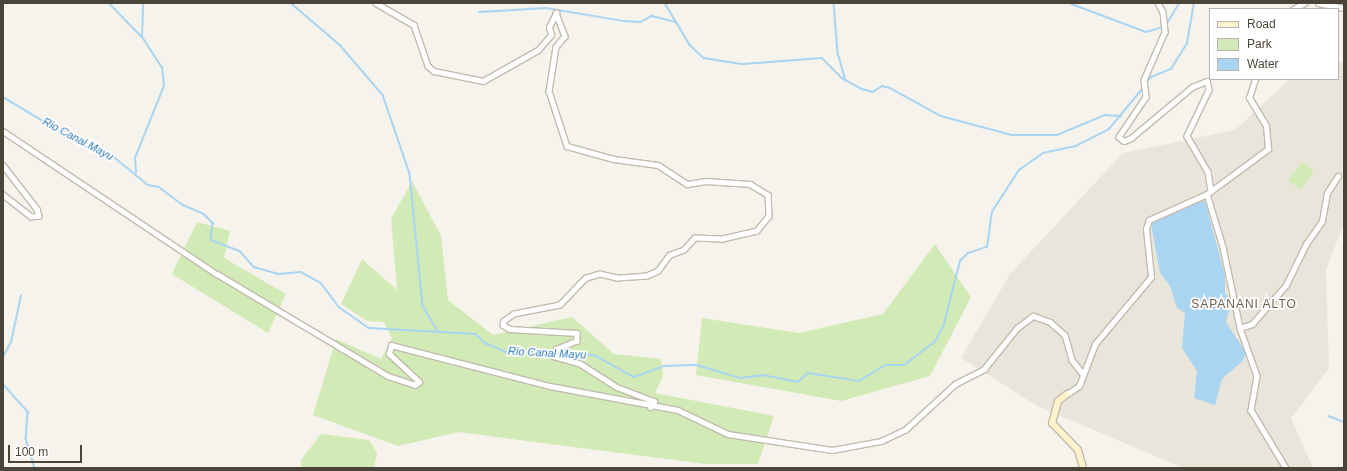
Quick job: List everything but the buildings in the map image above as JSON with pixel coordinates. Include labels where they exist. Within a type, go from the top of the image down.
[{"type":"street","points":[[376,3],[414,24],[428,66],[434,71],[483,81],[538,50],[551,36],[549,27],[556,13],[566,36],[556,47],[549,92],[567,146],[614,159],[658,165],[687,184],[706,181],[750,184],[768,195],[769,216],[757,231],[722,239],[695,238],[684,250],[670,256],[658,271],[648,276],[617,278],[600,274],[586,278],[560,305],[514,314],[504,321],[503,325],[510,329],[577,333],[578,341],[557,348],[554,356],[579,363],[617,387],[654,401],[651,407]]},
{"type":"street","points":[[1158,3],[1164,12],[1165,32],[1144,80],[1146,97],[1119,137],[1124,141],[1131,138],[1192,86],[1207,81],[1210,90],[1188,136],[1208,172],[1211,191]]},
{"type":"street","points":[[1295,8],[1305,3]]},
{"type":"street","points":[[1318,3],[1344,8]]},
{"type":"street","points":[[1083,468],[1078,450],[1052,423],[1056,406],[1067,394],[1079,386],[1082,373],[1094,344],[1151,277],[1146,229],[1149,220],[1207,194],[1268,148],[1266,126],[1249,98],[1255,80]]},
{"type":"street","points":[[3,131],[151,232],[388,376],[419,385],[389,354],[389,348],[394,346],[550,386],[651,407],[678,410],[728,434],[832,450],[854,448],[905,430],[955,384],[984,369],[1017,328],[1037,315],[1064,335],[1072,360],[1082,373]]},
{"type":"street","points":[[3,164],[39,216],[31,217],[3,194]]},
{"type":"street","points":[[1240,328],[1252,324],[1286,285],[1306,244],[1322,221],[1327,193],[1338,176]]},
{"type":"street","points":[[1207,194],[1223,248],[1240,328],[1259,383],[1251,410],[1286,468]]},
{"type":"shaded area","points":[[1339,62],[1344,62],[1344,223],[1326,270],[1329,368],[1291,418],[1313,468],[1184,468],[1039,407],[961,358],[1010,274],[1123,153],[1235,130],[1289,80],[1339,80]]},
{"type":"green space","points":[[1302,162],[1314,171],[1300,189],[1288,180]]},
{"type":"green space","points":[[412,181],[441,236],[448,300],[493,335],[572,317],[614,354],[661,359],[663,376],[655,393],[774,416],[758,464],[705,464],[458,432],[398,446],[313,415],[336,339],[381,359],[392,338],[384,322],[367,321],[341,304],[362,259],[397,290],[391,219]]},
{"type":"green space","points":[[197,222],[230,231],[224,258],[286,294],[268,333],[172,274]]},
{"type":"green space","points":[[935,244],[971,297],[930,376],[841,401],[696,375],[702,318],[799,333],[883,314]]},
{"type":"green space","points":[[321,434],[369,440],[377,453],[374,468],[301,468],[301,460]]},
{"type":"water","points":[[1205,201],[1225,275],[1225,294],[1232,299],[1226,322],[1246,353],[1243,361],[1222,379],[1215,405],[1194,398],[1197,371],[1182,348],[1185,313],[1177,308],[1170,286],[1160,273],[1151,223],[1193,203]]},
{"type":"waterway","points":[[109,3],[141,36]]},
{"type":"waterway","points":[[136,173],[135,158],[164,86],[162,68],[142,37],[143,3]]},
{"type":"waterway","points":[[291,3],[340,45],[383,95],[410,174],[423,306],[438,331]]},
{"type":"waterway","points":[[665,3],[690,45],[704,58],[743,64],[822,58],[842,78],[862,89],[873,92],[882,86],[890,88],[941,116],[1012,135],[1057,135],[1105,115],[1121,116]]},
{"type":"waterway","points":[[834,3],[838,53],[846,81]]},
{"type":"waterway","points":[[1069,3],[1146,32],[1163,27]]},
{"type":"waterway","points":[[1166,25],[1179,3]]},
{"type":"waterway","name":"Rio Canal Mayu","points":[[1146,83],[1151,77],[1171,69],[1187,43],[1194,3]]},
{"type":"waterway","points":[[479,12],[546,8],[624,21],[641,22],[652,16],[676,22]]},
{"type":"waterway","name":"Rio Canal Mayu","points":[[558,352],[594,355],[634,377],[664,366],[697,365],[740,378],[763,375],[798,382],[808,373],[859,381],[886,365],[904,365],[935,342],[944,324],[960,261],[968,253],[987,247],[992,212],[1019,170],[1043,153],[1076,146],[1109,129],[1143,88]]},
{"type":"waterway","name":"Rio Canal Mayu","points":[[3,97],[85,146],[108,152],[148,185],[159,187],[183,205],[204,214],[213,223],[211,240],[240,251],[254,267],[278,274],[301,272],[321,283],[339,307],[369,328],[476,334],[485,343],[506,352],[554,352]]},
{"type":"waterway","points":[[3,357],[11,342],[21,296]]},
{"type":"waterway","points":[[3,384],[28,412],[26,439],[35,468]]},
{"type":"waterway","points":[[1329,416],[1344,422]]},
{"type":"district","name":"SAPANANI ALTO","points":[[1244,305]]}]
